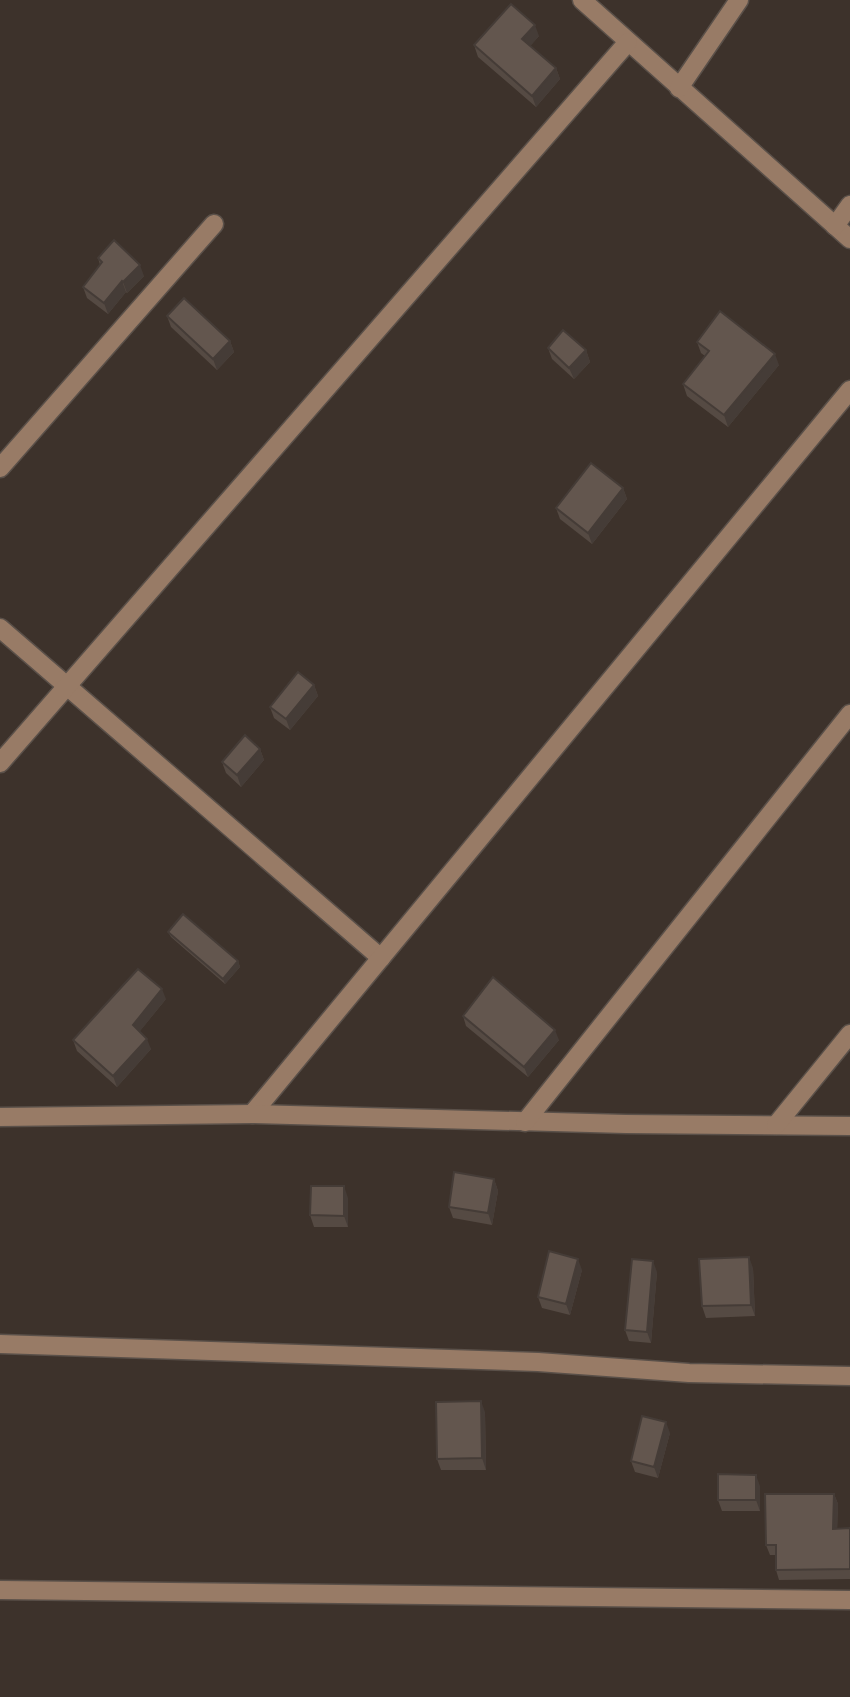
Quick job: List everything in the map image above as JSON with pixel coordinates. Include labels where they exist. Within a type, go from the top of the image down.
[{"type":"street","points":[[582,0],[850,239]]},
{"type":"street","points":[[679,88],[739,0]]},
{"type":"street","points":[[0,763],[628,42]]},
{"type":"street","points":[[835,226],[850,205]]},
{"type":"street","points":[[0,468],[214,224]]},
{"type":"street","points":[[252,1114],[850,390]]},
{"type":"street","points":[[0,628],[381,958]]},
{"type":"street","points":[[526,1122],[850,714]]},
{"type":"street","points":[[776,1125],[850,1034]]},
{"type":"street","points":[[0,1117],[252,1114],[526,1122],[850,1126]]},
{"type":"street","points":[[0,1343],[538,1362],[689,1373],[850,1376]]},
{"type":"street","points":[[0,1590],[850,1600]]},
{"type":"building","points":[[511,4],[535,25],[522,39],[556,68],[532,96],[474,45]]},
{"type":"building","points":[[114,240],[140,265],[104,303],[83,287],[102,262],[98,258]]},
{"type":"building","points":[[184,298],[230,341],[213,359],[167,316]]},
{"type":"building","points":[[720,311],[775,354],[724,415],[683,384],[709,351],[697,342]]},
{"type":"building","points":[[563,330],[586,350],[569,368],[548,348]]},
{"type":"building","points":[[591,463],[623,488],[588,533],[556,508]]},
{"type":"building","points":[[298,672],[314,685],[286,719],[270,707]]},
{"type":"building","points":[[245,735],[260,749],[237,775],[222,762]]},
{"type":"building","points":[[183,914],[238,961],[223,979],[168,932]]},
{"type":"building","points":[[138,969],[162,989],[133,1025],[147,1039],[113,1076],[73,1040]]},
{"type":"building","points":[[493,977],[555,1030],[524,1067],[463,1016]]},
{"type":"building","points":[[454,1172],[494,1179],[488,1213],[449,1207]]},
{"type":"building","points":[[311,1186],[344,1186],[344,1216],[310,1215]]},
{"type":"building","points":[[549,1251],[578,1259],[566,1304],[538,1297]]},
{"type":"building","points":[[749,1257],[751,1305],[702,1306],[699,1259]]},
{"type":"building","points":[[632,1259],[653,1261],[647,1332],[625,1330]]},
{"type":"building","points":[[481,1401],[482,1458],[437,1459],[436,1402]]},
{"type":"building","points":[[642,1416],[666,1422],[654,1467],[631,1461]]},
{"type":"building","points":[[718,1474],[756,1475],[756,1500],[718,1500]]},
{"type":"building","points":[[765,1494],[834,1494],[833,1529],[850,1528],[850,1569],[776,1570],[776,1545],[766,1545]]}]
